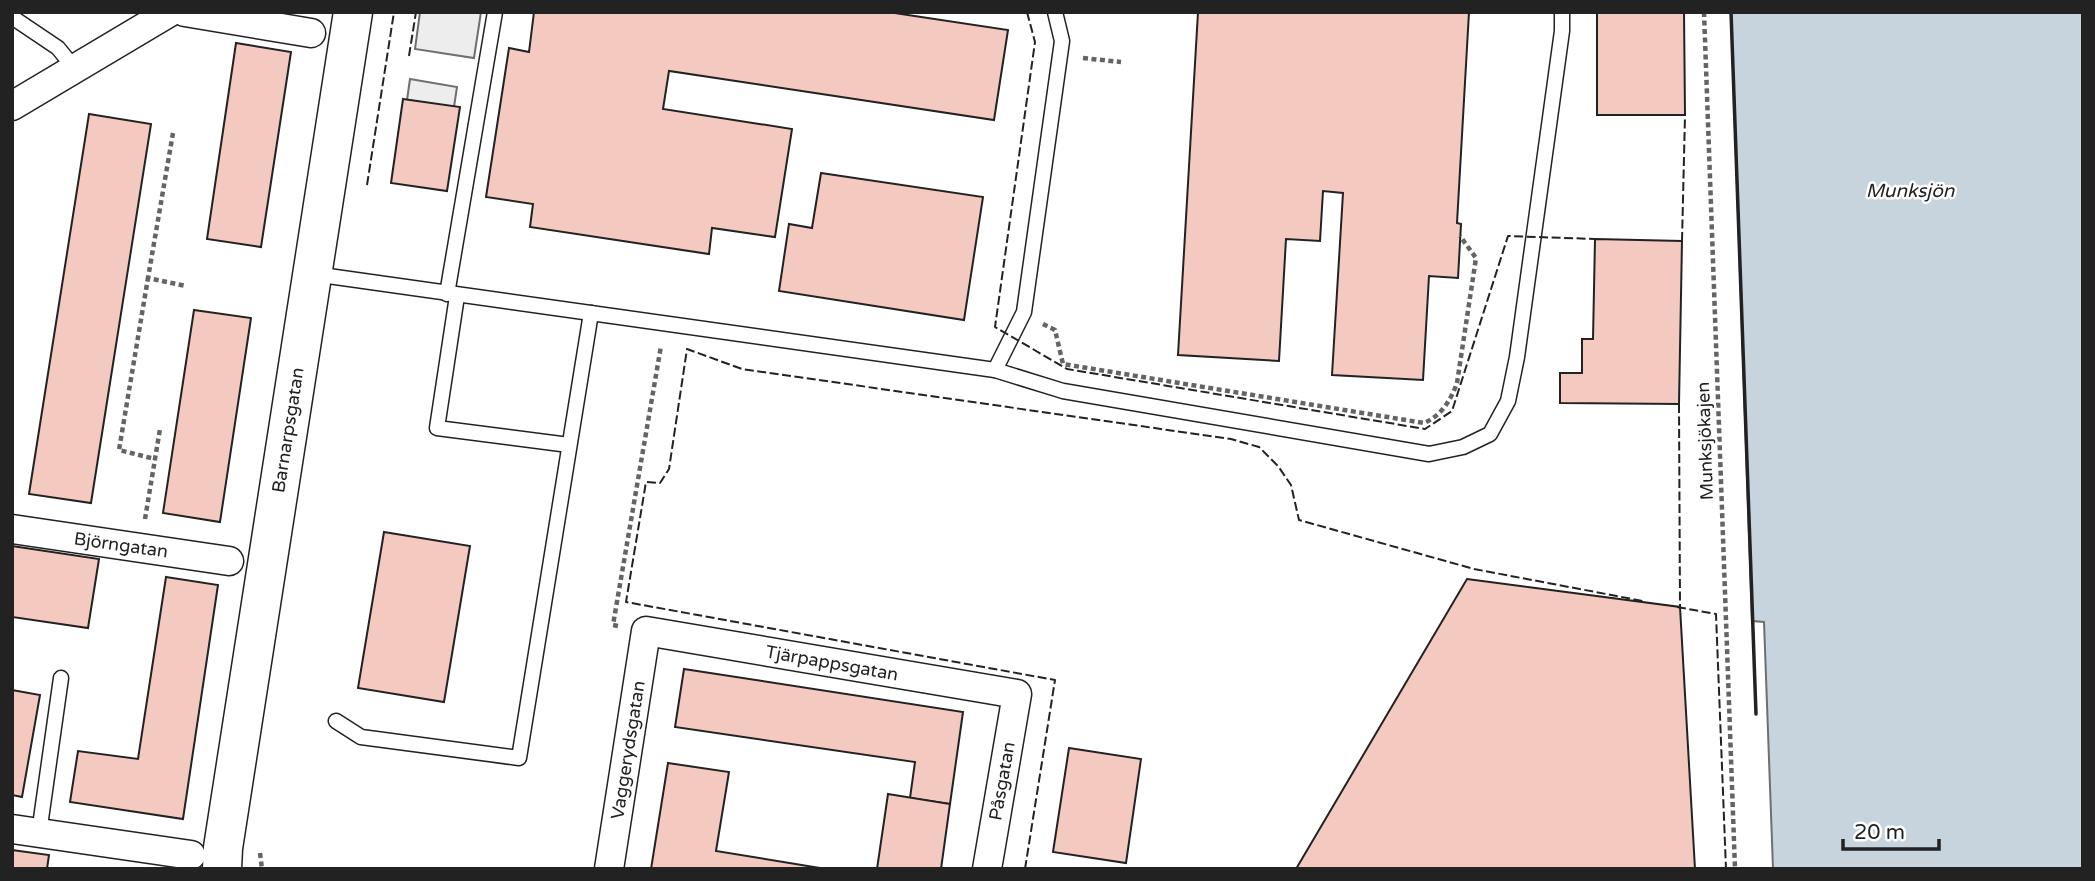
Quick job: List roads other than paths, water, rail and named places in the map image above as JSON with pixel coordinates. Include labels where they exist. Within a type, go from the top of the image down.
[{"type":"main road","name":"Barnarpsgatan","points":[[216,860],[313,274],[353,12]]},
{"type":"street","points":[[185,12],[311,33]]},
{"type":"street","points":[[12,106],[75,69],[155,16]]},
{"type":"street","name":"Björngatan","points":[[12,529],[229,561]]},
{"type":"street","name":"Tjärpappsgatan","points":[[646,631],[1017,694]]},
{"type":"street","name":"Vaggerydsgatan","points":[[609,869],[646,631]]},
{"type":"street","name":"Påsgatan","points":[[987,869],[1017,694]]},
{"type":"street","points":[[26,831],[216,860]]},
{"type":"lane","points":[[495,12],[452,295],[437,428],[569,445]]},
{"type":"lane","points":[[995,370],[1024,312],[1062,41],[1055,12]]},
{"type":"lane","points":[[313,274],[995,370],[1063,391],[1429,454],[1463,447],[1490,434],[1508,401],[1517,357],[1560,45],[1562,12]]},
{"type":"lane","points":[[12,17],[58,48],[75,69]]},
{"type":"lane","points":[[336,722],[361,737],[519,758],[591,313]]},
{"type":"lane","points":[[26,831],[61,678]]},
{"type":"water","name":"Munksjön","points":[[1731,12],[2083,12],[2083,869],[1773,869],[1764,622],[1752,621]]}]
